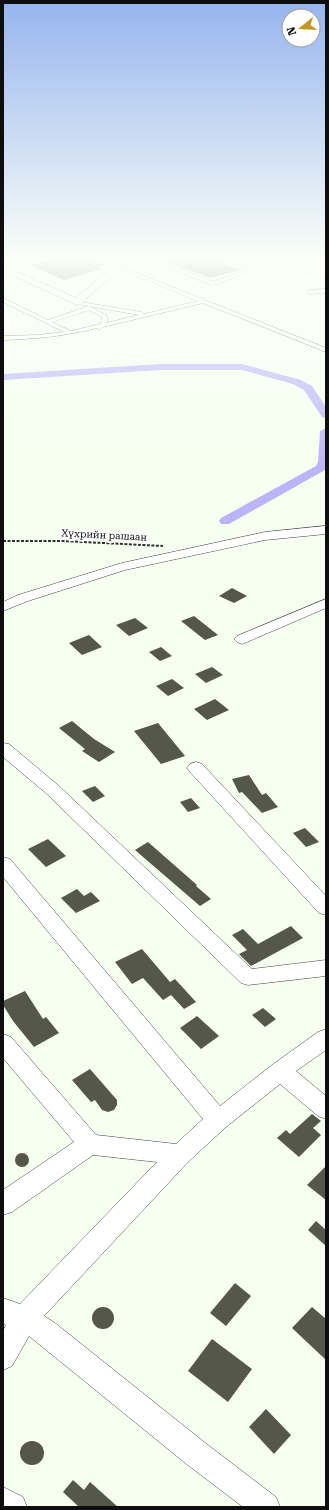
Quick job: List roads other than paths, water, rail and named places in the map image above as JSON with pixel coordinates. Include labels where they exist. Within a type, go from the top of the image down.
[{"type":"street","points":[[3,607],[23,598],[122,567],[265,536],[326,530]]},
{"type":"street","points":[[242,639],[326,603]]},
{"type":"street","points":[[3,748],[53,790],[248,977],[326,968]]},
{"type":"street","points":[[196,768],[326,908]]},
{"type":"street","points":[[3,864],[218,1120]]},
{"type":"street","points":[[3,1357],[13,1315],[218,1120],[280,1071],[326,1038]]},
{"type":"street","points":[[3,1043],[90,1144]]},
{"type":"street","points":[[280,1071],[326,1109]]},
{"type":"street","points":[[3,1204],[90,1144],[180,1155]]},
{"type":"street","points":[[13,1315],[46,1332],[194,1452],[266,1507]]},
{"type":"street","points":[[3,1501],[13,1507]]},
{"type":"lane","points":[[61,328],[70,333]]},
{"type":"lane","points":[[3,338],[37,337],[70,333],[90,328]]},
{"type":"lane","points":[[270,328],[326,350]]},
{"type":"waterway","points":[[3,377],[160,367],[242,367],[297,382],[308,388],[326,415]]},
{"type":"waterway","points":[[225,521],[321,468],[324,462],[326,431]]}]
